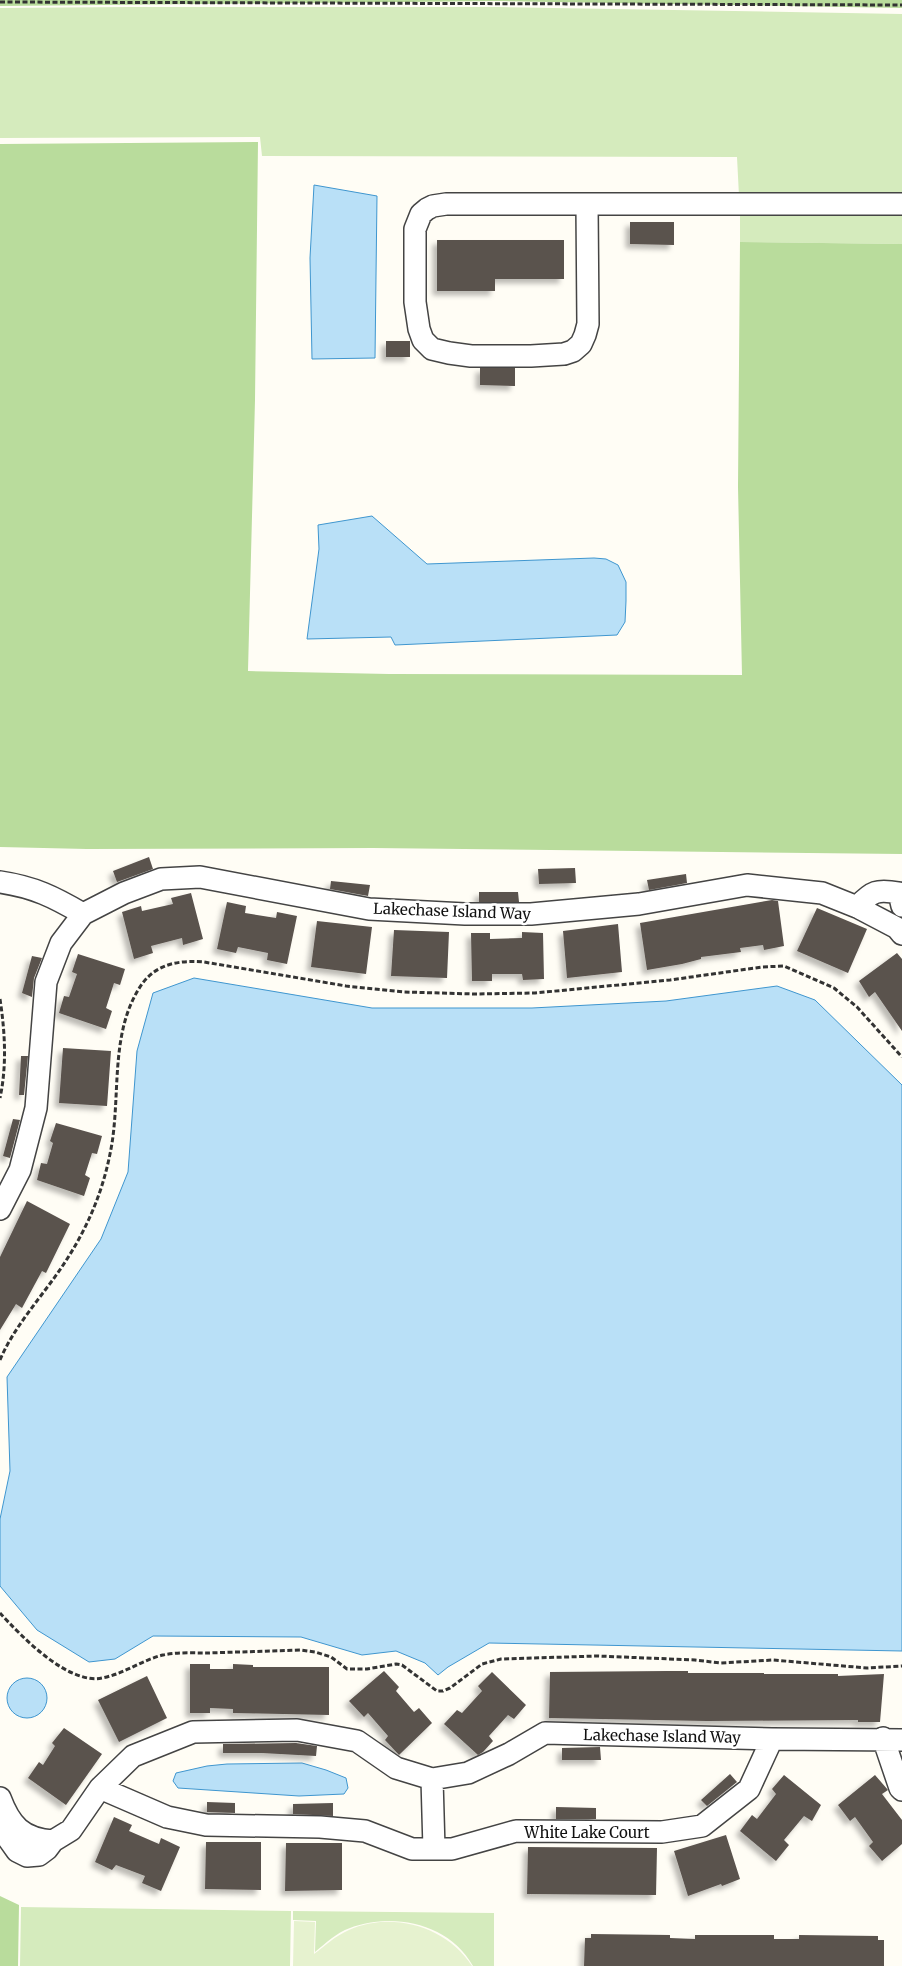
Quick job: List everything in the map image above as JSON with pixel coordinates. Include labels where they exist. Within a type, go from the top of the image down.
[{"type":"street","points":[[587,205],[588,324],[581,344],[573,351],[564,354],[531,356],[471,356],[449,354],[432,349],[423,340],[419,329],[415,302],[415,229],[421,214],[432,206],[446,204],[535,203],[587,205],[902,204]]},
{"type":"street","name":"Lakechase Island Way","points":[[0,1209],[20,1170],[36,1108],[46,982],[61,943],[83,914],[124,893],[161,878],[200,877],[369,909],[466,914],[531,914],[639,904],[747,885],[822,893],[857,906],[899,931],[902,906],[898,893],[883,890],[870,893],[857,906]]},
{"type":"street","points":[[0,882],[20,885],[49,894],[83,914]]},
{"type":"street","name":"Lakechase Island Way","points":[[2,1814],[22,1832],[38,1840],[53,1841],[71,1830],[100,1788],[133,1756],[194,1732],[297,1730],[357,1741],[396,1768],[432,1779],[468,1773],[509,1754],[545,1734],[772,1739],[893,1739]]},
{"type":"street","name":"White Lake Court","points":[[100,1788],[167,1817],[206,1825],[320,1827],[356,1830],[366,1831],[412,1849],[452,1849],[516,1831],[662,1832],[702,1826],[749,1789],[772,1739]]},
{"type":"street","points":[[893,1739],[900,1788],[902,1790]]},
{"type":"street","points":[[432,1779],[434,1849]]},
{"type":"path","points":[[0,2],[902,5]]},
{"type":"path","points":[[0,1360],[12,1338],[75,1247],[93,1212],[110,1154],[121,1046],[126,1018],[130,1005],[143,983],[164,965],[190,961],[204,962],[355,987],[404,992],[475,994],[544,993],[670,980],[741,969],[784,966],[834,988],[857,1007],[902,1057]]},
{"type":"path","points":[[0,999],[5,1035],[4,1080],[0,1098]]},
{"type":"path","points":[[0,1613],[28,1641],[65,1669],[81,1677],[101,1679],[162,1656],[300,1650],[331,1657],[347,1669],[402,1665],[437,1691],[444,1691],[450,1688],[482,1664],[501,1659],[598,1656],[696,1660],[722,1663],[773,1660],[867,1668],[902,1666]]},
{"type":"green space","points":[[0,0],[902,0],[902,8],[500,1],[0,6]]},
{"type":"green space","points":[[499,7],[902,14],[902,198],[739,196],[737,157],[262,156],[260,137],[0,138],[0,8]]},
{"type":"green space","points":[[258,142],[255,400],[248,671],[389,674],[742,675],[738,487],[740,242],[902,244],[902,854],[373,848],[87,849],[0,847],[0,144]]},
{"type":"green space","points":[[740,211],[902,211],[902,244],[740,242]]},
{"type":"green space","points":[[0,1896],[19,1905],[18,1966],[0,1966]]},
{"type":"green space","points":[[21,1907],[291,1911],[290,1966],[20,1966]]},
{"type":"green space","points":[[293,1911],[494,1913],[494,1966],[473,1966],[463,1951],[450,1940],[435,1931],[419,1925],[401,1922],[367,1923],[350,1928],[336,1935],[315,1952],[316,1921],[293,1920]]},
{"type":"green space","points":[[294,1921],[315,1922],[314,1954],[349,1930],[366,1924],[400,1922],[433,1932],[448,1941],[461,1952],[472,1966],[293,1966]]},
{"type":"water","points":[[314,185],[377,196],[375,358],[312,359],[310,258]]},
{"type":"water","points":[[372,516],[427,564],[606,559],[618,565],[626,582],[625,622],[617,635],[395,645],[391,637],[307,639],[319,549],[318,525]]},
{"type":"water","points":[[194,978],[372,1008],[532,1008],[666,1001],[777,986],[815,1000],[902,1085],[902,1651],[489,1643],[438,1675],[425,1663],[396,1651],[362,1655],[301,1637],[153,1636],[115,1659],[89,1662],[37,1630],[0,1586],[0,1519],[10,1471],[7,1377],[101,1239],[128,1172],[137,1051],[153,993]]},
{"type":"water","points":[[31,1678],[38,1681],[44,1687],[47,1698],[46,1706],[38,1715],[31,1718],[23,1718],[16,1715],[8,1706],[7,1694],[10,1687],[19,1679]]},
{"type":"water","points":[[302,1763],[346,1778],[348,1788],[344,1794],[299,1796],[178,1788],[173,1781],[176,1773],[207,1766]]},
{"type":"building","points":[[630,222],[674,222],[674,245],[630,244]]},
{"type":"building","points":[[437,240],[564,240],[564,279],[495,279],[495,291],[437,291]]},
{"type":"building","points":[[386,341],[410,341],[410,357],[386,357]]},
{"type":"building","points":[[480,368],[515,368],[515,386],[480,385]]},
{"type":"building","points":[[149,857],[153,869],[117,882],[113,871]]},
{"type":"building","points":[[575,868],[576,883],[539,884],[538,869]]},
{"type":"building","points":[[686,874],[687,883],[649,890],[647,880]]},
{"type":"building","points":[[331,881],[370,885],[368,896],[330,889]]},
{"type":"building","points":[[479,892],[518,892],[519,902],[479,902]]},
{"type":"building","points":[[191,893],[203,939],[183,945],[182,938],[151,946],[153,953],[134,959],[122,912],[141,906],[142,911],[173,904],[171,898]]},
{"type":"building","points":[[772,900],[778,901],[784,946],[764,950],[763,945],[740,948],[741,952],[701,957],[701,959],[682,964],[647,970],[640,923]]},
{"type":"building","points":[[227,902],[246,906],[245,913],[276,918],[277,912],[297,916],[287,964],[267,960],[268,953],[238,947],[236,953],[217,949]]},
{"type":"building","points":[[817,908],[867,929],[848,973],[797,951]]},
{"type":"building","points":[[317,921],[372,927],[366,974],[311,967]]},
{"type":"building","points":[[618,924],[622,972],[567,978],[563,931]]},
{"type":"building","points":[[394,930],[449,932],[447,978],[391,976]]},
{"type":"building","points":[[522,932],[543,933],[544,979],[523,980],[522,974],[492,974],[492,981],[472,981],[471,933],[490,933],[490,939],[522,938]]},
{"type":"building","points":[[897,953],[902,959],[902,1031],[875,992],[869,997],[859,981]]},
{"type":"building","points":[[78,954],[125,969],[120,985],[114,983],[106,1008],[112,1011],[106,1029],[59,1013],[64,996],[69,997],[77,974],[72,972]]},
{"type":"building","points":[[32,956],[42,958],[34,978],[32,997],[22,993]]},
{"type":"building","points":[[63,1048],[111,1051],[107,1106],[59,1103]]},
{"type":"building","points":[[21,1056],[28,1056],[24,1095],[19,1095]]},
{"type":"building","points":[[13,1119],[20,1120],[10,1158],[3,1156]]},
{"type":"building","points":[[56,1123],[102,1136],[97,1154],[92,1153],[85,1175],[90,1178],[84,1196],[37,1180],[41,1163],[47,1164],[53,1143],[50,1141]]},
{"type":"building","points":[[27,1201],[70,1224],[46,1273],[42,1271],[22,1308],[16,1304],[0,1330],[0,1257]]},
{"type":"building","points":[[190,1664],[210,1664],[210,1669],[233,1669],[233,1664],[253,1665],[253,1667],[329,1667],[329,1715],[233,1713],[233,1709],[210,1708],[210,1713],[190,1713]]},
{"type":"building","points":[[384,1671],[399,1687],[396,1691],[414,1712],[419,1708],[432,1723],[399,1755],[385,1740],[388,1736],[368,1713],[364,1717],[349,1701]]},
{"type":"building","points":[[688,1671],[688,1673],[838,1674],[838,1676],[884,1674],[880,1722],[858,1722],[858,1720],[707,1721],[549,1718],[550,1672]]},
{"type":"building","points":[[492,1672],[526,1705],[514,1719],[508,1715],[489,1736],[493,1741],[478,1755],[444,1724],[457,1710],[462,1713],[482,1691],[478,1686]]},
{"type":"building","points":[[147,1676],[167,1718],[119,1742],[98,1700]]},
{"type":"building","points":[[64,1728],[102,1754],[66,1805],[28,1778],[39,1762],[43,1765],[55,1746],[52,1743]]},
{"type":"building","points":[[296,1743],[317,1746],[316,1756],[223,1753],[223,1744]]},
{"type":"building","points":[[600,1747],[601,1760],[562,1760],[562,1748]]},
{"type":"building","points":[[730,1774],[737,1782],[707,1806],[701,1800]]},
{"type":"building","points":[[784,1775],[821,1805],[812,1821],[804,1816],[784,1840],[789,1845],[776,1861],[740,1831],[752,1815],[757,1819],[776,1794],[772,1789]]},
{"type":"building","points":[[875,1775],[888,1790],[882,1794],[902,1820],[902,1844],[882,1861],[869,1846],[873,1842],[855,1817],[850,1821],[838,1805]]},
{"type":"building","points":[[207,1802],[235,1803],[235,1813],[207,1812]]},
{"type":"building","points":[[333,1803],[333,1816],[293,1814],[293,1804]]},
{"type":"building","points":[[556,1807],[596,1808],[596,1819],[556,1819]]},
{"type":"building","points":[[114,1817],[132,1825],[129,1831],[159,1844],[161,1838],[180,1847],[161,1891],[142,1883],[145,1876],[116,1865],[112,1870],[95,1862]]},
{"type":"building","points":[[726,1835],[740,1879],[688,1896],[674,1851]]},
{"type":"building","points":[[206,1842],[261,1842],[261,1890],[205,1889]]},
{"type":"building","points":[[286,1843],[342,1843],[342,1890],[285,1891]]},
{"type":"building","points":[[528,1847],[657,1848],[656,1895],[527,1894]]},
{"type":"building","points":[[591,1934],[670,1935],[670,1938],[695,1939],[695,1935],[774,1935],[774,1939],[799,1939],[799,1935],[878,1936],[878,1940],[884,1940],[884,1966],[584,1966],[585,1938],[591,1938]]}]
